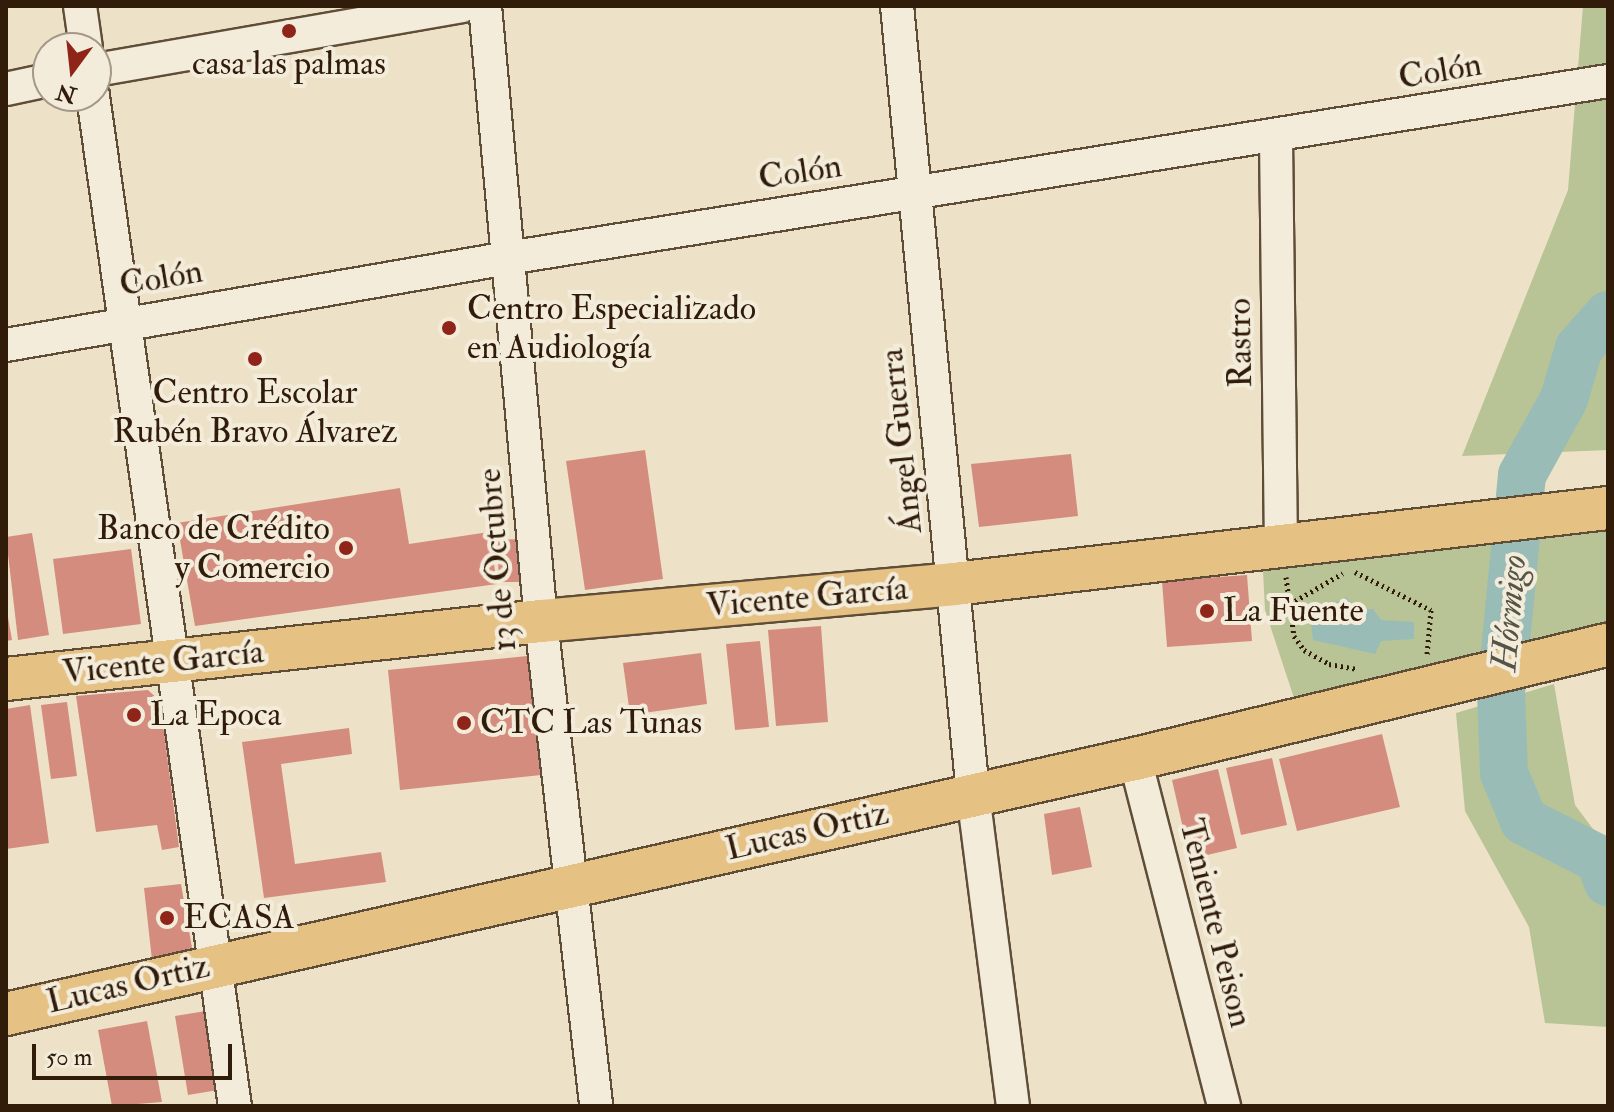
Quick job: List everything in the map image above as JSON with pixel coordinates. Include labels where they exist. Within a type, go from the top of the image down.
[{"type":"main road","name":"Vicente García","points":[[6,679],[541,621],[954,584],[1608,508]]},
{"type":"main road","name":"Lucas Ortiz","points":[[6,1014],[215,963],[1135,759],[1428,674],[1589,650]]},
{"type":"street","points":[[80,6],[84,32]]},
{"type":"street","points":[[112,67],[461,6]]},
{"type":"street","name":"13 de Octubre","points":[[485,6],[541,621],[596,1106]]},
{"type":"street","name":"Ángel Guerra","points":[[897,6],[973,794],[1013,1106]]},
{"type":"street","name":"Colón","points":[[6,345],[508,258],[1276,138],[1608,81]]},
{"type":"street","points":[[6,89],[32,83]]},
{"type":"street","points":[[95,112],[235,1106]]},
{"type":"street","name":"Rastro","points":[[1276,138],[1281,547]]},
{"type":"street","name":"Teniente Peison","points":[[1135,759],[1224,1106]]},
{"type":"path","points":[[1281,547],[1294,636],[1304,650],[1329,664],[1374,672]]},
{"type":"path","points":[[1290,604],[1350,569],[1431,610],[1428,674]]},
{"type":"green space","points":[[1583,6],[1608,6],[1608,450],[1462,456],[1568,190]]},
{"type":"green space","points":[[1608,522],[1608,623],[1294,698],[1265,610],[1263,571]]},
{"type":"green space","points":[[1554,684],[1575,805],[1608,849],[1608,1027],[1545,1023],[1529,927],[1465,811],[1456,713]]},
{"type":"water","points":[[1346,597],[1357,609],[1373,609],[1381,620],[1414,622],[1414,639],[1381,641],[1375,654],[1313,640],[1310,617]]},
{"type":"building","points":[[645,450],[663,579],[585,590],[566,461]]},
{"type":"building","points":[[1071,454],[1078,516],[979,527],[971,464]]},
{"type":"building","points":[[400,488],[409,544],[489,532],[497,584],[195,626],[177,523]]},
{"type":"building","points":[[32,533],[49,635],[18,640],[6,537]]},
{"type":"building","points":[[524,539],[526,582],[499,582],[497,540]]},
{"type":"building","points":[[131,549],[141,624],[63,634],[53,559]]},
{"type":"building","name":"La Fuente","points":[[1247,575],[1252,641],[1167,647],[1162,581]]},
{"type":"building","points":[[6,606],[12,640],[6,641]]},
{"type":"building","points":[[821,626],[828,722],[776,726],[768,630]]},
{"type":"building","points":[[760,641],[769,727],[735,730],[726,644]]},
{"type":"building","points":[[701,653],[707,704],[630,715],[623,663]]},
{"type":"building","name":"CTC Las Tunas","points":[[527,656],[541,775],[400,790],[388,670]]},
{"type":"building","points":[[148,690],[160,701],[179,847],[162,850],[157,825],[96,832],[76,696]]},
{"type":"building","points":[[67,702],[77,776],[51,779],[41,705]]},
{"type":"building","points":[[30,705],[49,843],[6,849],[6,709]]},
{"type":"building","points":[[349,728],[352,754],[281,764],[295,864],[381,852],[386,882],[264,898],[242,742]]},
{"type":"building","points":[[1382,734],[1400,807],[1297,831],[1279,759]]},
{"type":"building","points":[[1272,758],[1287,825],[1241,835],[1226,768]]},
{"type":"building","points":[[1218,769],[1237,848],[1190,859],[1172,780]]},
{"type":"building","points":[[1080,807],[1092,867],[1052,875],[1044,814]]},
{"type":"building","name":"ECASA","points":[[181,884],[192,948],[152,960],[144,888]]},
{"type":"building","points":[[212,1010],[224,1089],[188,1095],[175,1016]]},
{"type":"building","points":[[147,1021],[162,1102],[112,1106],[98,1030]]},
{"type":"waterway","name":"Hórmigo","points":[[1608,315],[1579,348],[1564,399],[1522,475],[1501,692],[1504,773],[1524,821],[1599,859],[1608,882]]},
{"type":"place","name":"casa las palmas","points":[[289,31]]},
{"type":"place","name":"Centro Especializado en Audiología","points":[[449,328]]},
{"type":"place","name":"Centro Escolar Rubén Bravo Álvarez","points":[[255,359]]},
{"type":"place","name":"Banco de Crédito y Comercio","points":[[346,548]]},
{"type":"place","name":"La Fuente","points":[[1207,611]]},
{"type":"place","name":"La Epoca","points":[[134,715]]},
{"type":"place","name":"CTC Las Tunas","points":[[464,723]]},
{"type":"place","name":"ECASA","points":[[167,918]]}]
